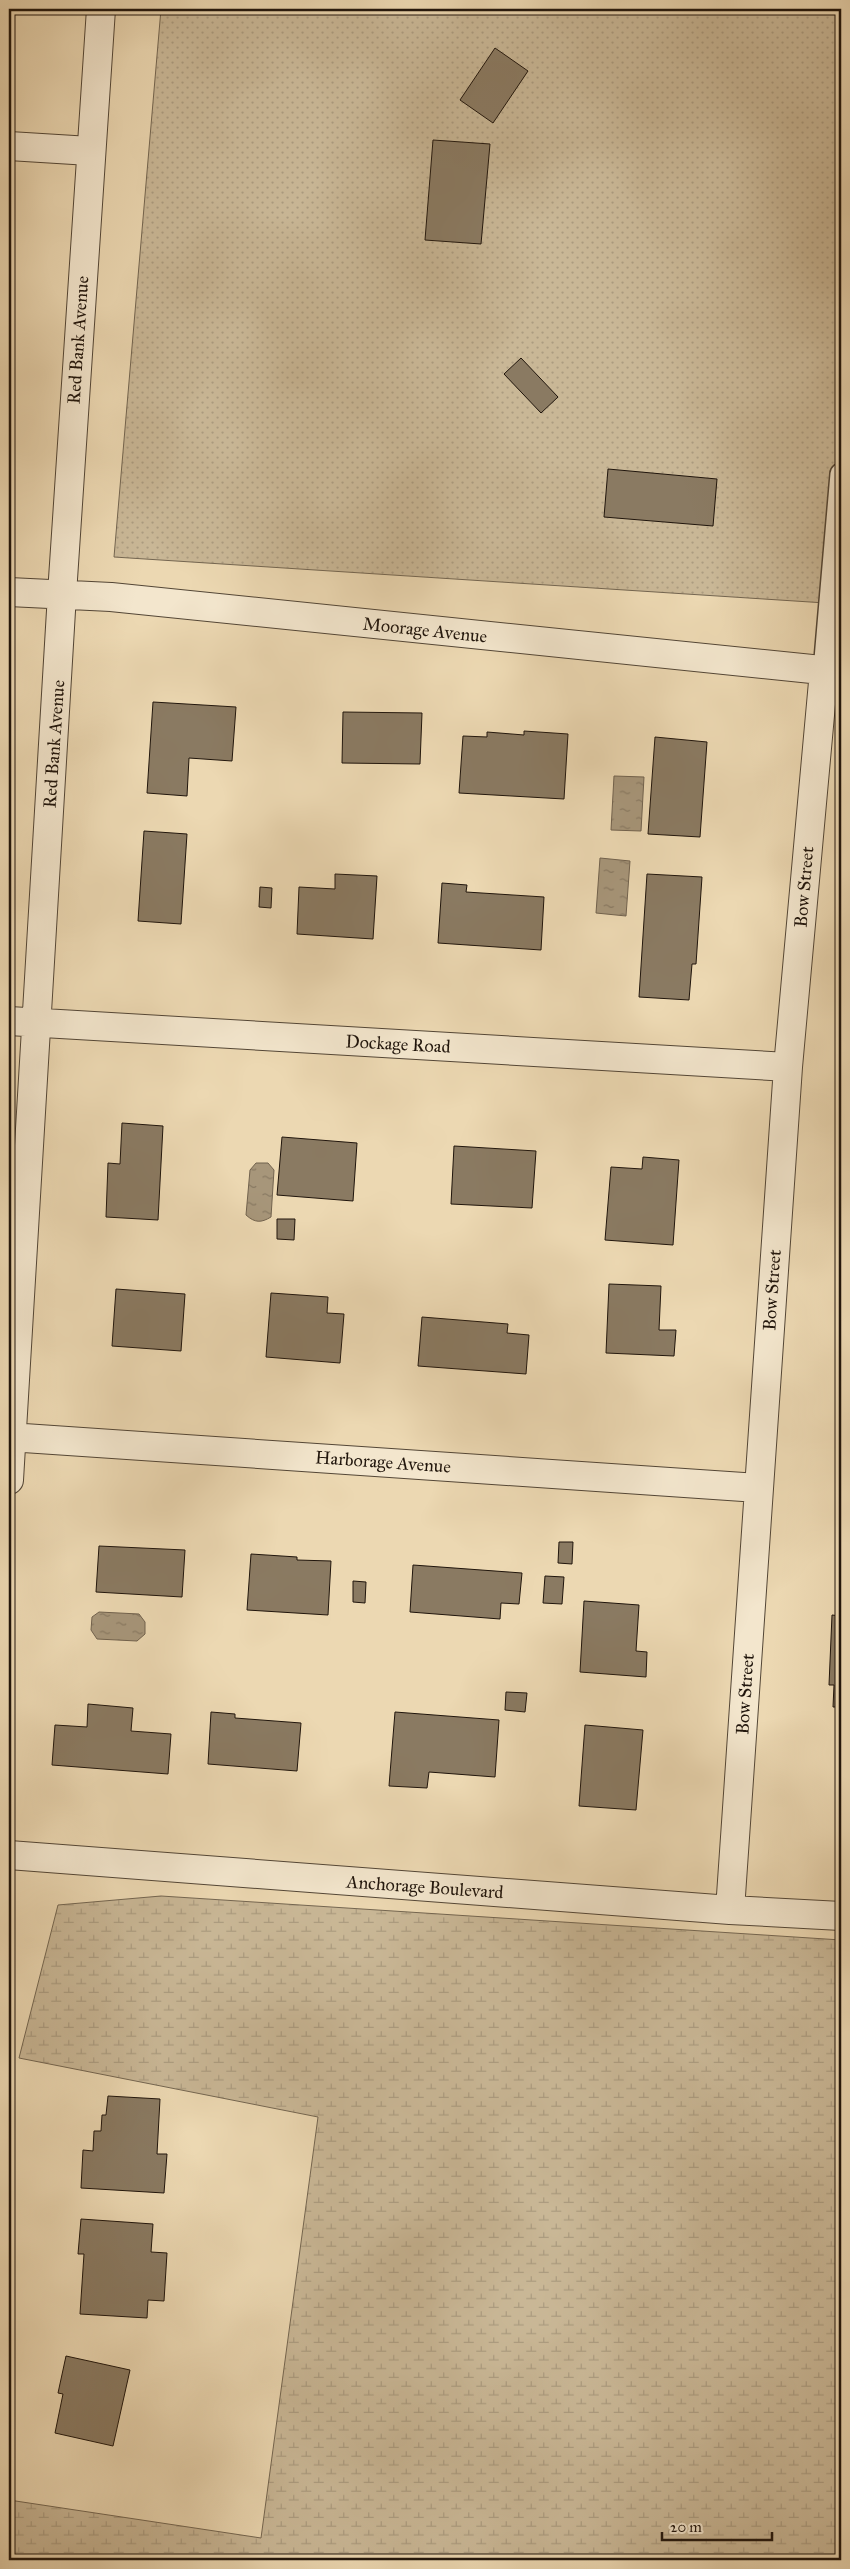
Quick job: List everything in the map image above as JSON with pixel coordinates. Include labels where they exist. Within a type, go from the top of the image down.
[{"type":"street","name":"Red Bank Avenue","points":[[9,1480],[10,1438],[62,594],[90,151],[101,9]]},
{"type":"street","points":[[9,146],[90,151]]},
{"type":"street","name":"Moorage Avenue","points":[[9,592],[131,599],[833,672]]},
{"type":"street","name":"Bow Street","points":[[730,1910],[788,1067],[833,672]]},
{"type":"street","name":"Dockage Road","points":[[9,1022],[788,1067]]},
{"type":"street","name":"Harborage Avenue","points":[[10,1438],[758,1488]]},
{"type":"street","name":"Anchorage Boulevard","points":[[9,1855],[730,1910],[841,1916]]},
{"type":"lane","points":[[833,672],[841,474]]},
{"type":"green space","points":[[161,9],[841,9],[841,604],[114,557]]},
{"type":"green space","points":[[161,1896],[841,1940],[841,2560],[9,2560],[9,2500],[261,2538],[318,2117],[19,2058],[58,1905]]},
{"type":"water","points":[[614,776],[644,777],[641,831],[611,830]]},
{"type":"water","points":[[600,858],[630,861],[626,916],[596,913]]},
{"type":"water","points":[[256,1163],[268,1163],[274,1170],[271,1217],[261,1221],[252,1220],[246,1215],[250,1170]]},
{"type":"water","points":[[99,1612],[139,1614],[145,1622],[145,1634],[137,1641],[97,1639],[91,1630],[92,1617]]},
{"type":"building","points":[[495,48],[528,71],[493,123],[460,100]]},
{"type":"building","points":[[433,140],[490,144],[481,244],[425,240]]},
{"type":"building","points":[[521,358],[558,397],[541,413],[504,374]]},
{"type":"building","points":[[608,469],[717,479],[713,526],[604,517]]},
{"type":"building","points":[[153,702],[236,707],[232,761],[189,758],[187,796],[147,793]]},
{"type":"building","points":[[343,712],[422,713],[420,764],[342,763]]},
{"type":"building","points":[[524,731],[568,734],[564,799],[459,793],[463,736],[487,737],[487,732],[524,735]]},
{"type":"building","points":[[655,737],[707,742],[700,837],[648,834]]},
{"type":"building","points":[[144,831],[187,834],[181,924],[138,921]]},
{"type":"building","points":[[335,874],[377,876],[373,939],[297,934],[299,887],[335,889]]},
{"type":"building","points":[[647,874],[702,877],[696,964],[692,964],[689,1000],[639,997]]},
{"type":"building","points":[[442,883],[467,885],[466,892],[544,897],[541,950],[438,943]]},
{"type":"building","points":[[260,887],[272,888],[271,908],[259,907]]},
{"type":"building","points":[[122,1123],[163,1126],[158,1220],[106,1217],[108,1163],[120,1164]]},
{"type":"building","points":[[282,1137],[357,1143],[353,1201],[277,1195]]},
{"type":"building","points":[[454,1146],[536,1151],[532,1208],[451,1204]]},
{"type":"building","points":[[643,1157],[679,1160],[673,1245],[605,1240],[611,1167],[642,1169]]},
{"type":"building","points":[[277,1219],[295,1219],[294,1240],[277,1239]]},
{"type":"building","points":[[609,1284],[661,1286],[659,1330],[676,1330],[674,1356],[606,1353]]},
{"type":"building","points":[[116,1289],[185,1294],[181,1351],[112,1346]]},
{"type":"building","points":[[271,1293],[328,1297],[327,1313],[344,1314],[340,1363],[266,1357]]},
{"type":"building","points":[[422,1317],[508,1324],[507,1333],[529,1335],[526,1374],[418,1366]]},
{"type":"building","points":[[559,1542],[573,1542],[572,1564],[558,1563]]},
{"type":"building","points":[[99,1546],[185,1550],[182,1597],[96,1592]]},
{"type":"building","points":[[251,1554],[297,1557],[297,1560],[331,1561],[328,1615],[247,1610]]},
{"type":"building","points":[[413,1565],[522,1573],[519,1604],[501,1603],[500,1619],[410,1612]]},
{"type":"building","points":[[545,1576],[564,1577],[562,1604],[543,1603]]},
{"type":"building","points":[[353,1581],[366,1582],[365,1603],[353,1602]]},
{"type":"building","points":[[584,1601],[639,1605],[636,1651],[647,1652],[646,1677],[580,1672]]},
{"type":"building","points":[[832,1615],[841,1616],[841,1707],[833,1707],[834,1685],[829,1685]]},
{"type":"building","points":[[506,1692],[527,1693],[525,1712],[505,1710]]},
{"type":"building","points":[[88,1704],[133,1708],[131,1731],[171,1734],[168,1774],[52,1765],[55,1725],[87,1727]]},
{"type":"building","points":[[211,1712],[235,1714],[235,1718],[301,1723],[297,1771],[208,1764]]},
{"type":"building","points":[[395,1712],[499,1720],[495,1777],[429,1772],[427,1788],[389,1786]]},
{"type":"building","points":[[585,1725],[643,1730],[636,1810],[579,1806]]},
{"type":"building","points":[[108,2096],[160,2099],[157,2154],[167,2154],[164,2193],[81,2188],[83,2150],[93,2151],[94,2131],[101,2131],[102,2115],[106,2115]]},
{"type":"building","points":[[81,2219],[153,2224],[151,2252],[167,2253],[164,2301],[148,2300],[147,2318],[80,2314],[84,2254],[78,2254]]},
{"type":"building","points":[[66,2356],[130,2370],[113,2446],[55,2433],[63,2394],[58,2393]]}]
